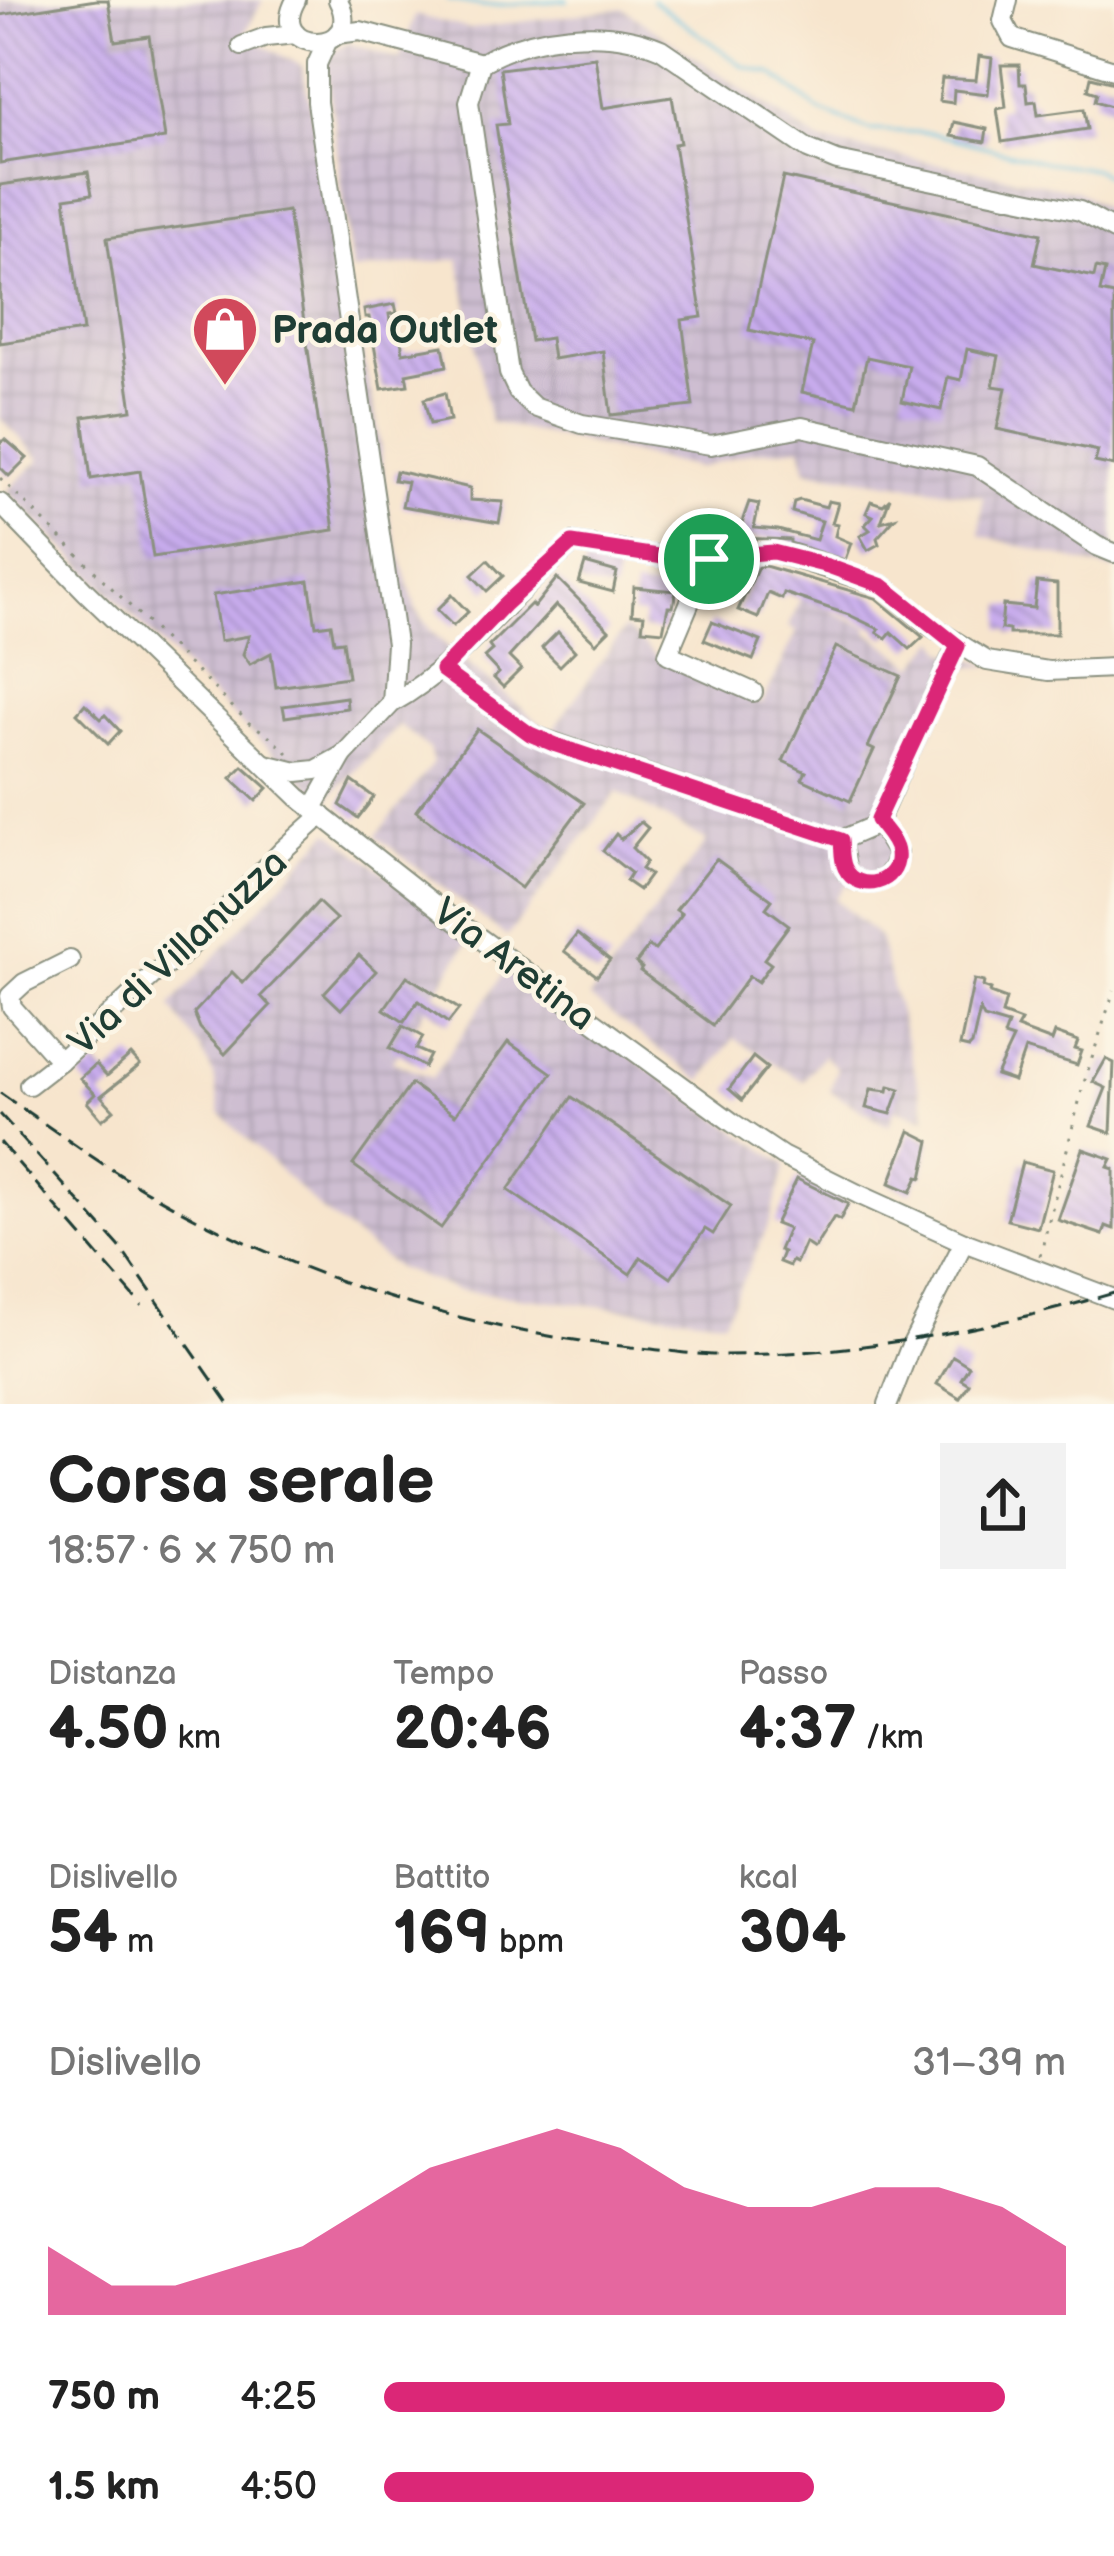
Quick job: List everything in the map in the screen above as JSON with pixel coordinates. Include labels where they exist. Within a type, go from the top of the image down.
[{"type":"street","points":[[1008,0],[1003,22],[1012,38],[1114,70]]},
{"type":"street","points":[[340,6],[360,31]]},
{"type":"street","points":[[317,64],[332,38],[340,6]]},
{"type":"street","points":[[297,23],[317,64],[317,102],[343,296],[395,644],[392,703]]},
{"type":"street","points":[[242,46],[297,23],[332,38],[360,31],[481,63],[521,45],[584,37],[638,39],[661,49],[808,149],[837,161],[1079,211],[1114,230]]},
{"type":"street","points":[[481,63],[469,102],[474,152],[509,373],[518,392],[534,407],[582,424],[682,442],[710,445],[802,428],[977,466],[1114,553]]},
{"type":"street","name":"Via Aretina","points":[[0,503],[260,763],[311,807],[448,915],[782,1156],[964,1242],[1114,1299]]},
{"type":"street","points":[[260,763],[321,776],[392,703],[442,670],[572,543],[651,556],[709,559],[773,552],[883,586],[958,646],[987,661],[1048,671],[1114,668]]},
{"type":"street","points":[[709,559],[668,654],[753,692]]},
{"type":"street","points":[[442,670],[530,734],[841,840],[877,820],[958,646]]},
{"type":"street","name":"Via di Villanuzza","points":[[29,1084],[155,972],[181,956],[283,850],[311,807],[321,776]]},
{"type":"street","points":[[841,840],[847,873],[866,884],[880,882],[891,873],[897,853],[877,820]]},
{"type":"street","points":[[60,1061],[12,1007],[10,996],[39,974],[70,960]]},
{"type":"street","points":[[888,1404],[909,1350],[964,1242]]},
{"type":"path","points":[[0,478],[248,724],[297,758]]},
{"type":"path","points":[[1035,1269],[1083,1086],[1114,990]]},
{"type":"shaded area","points":[[0,0],[263,0],[244,35],[302,66],[377,422],[390,520],[416,609],[451,650],[551,732],[625,628],[661,660],[762,704],[797,632],[789,627],[801,598],[868,627],[868,632],[915,666],[938,639],[945,651],[993,666],[968,667],[960,674],[892,813],[903,862],[851,887],[846,884],[835,899],[879,937],[927,1118],[894,1109],[889,1126],[830,1091],[837,1068],[823,1055],[803,1081],[734,1038],[702,1081],[589,998],[707,841],[617,792],[507,937],[376,836],[433,763],[429,749],[399,725],[331,796],[330,804],[243,726],[7,491],[41,459],[0,418]]},
{"type":"shaded area","points":[[623,8],[819,141],[1077,190],[1114,214],[1114,571],[980,535],[983,496],[807,470],[801,447],[751,452],[698,468],[490,422],[459,259],[352,271],[326,57],[348,43],[399,59],[415,15],[470,29]]},
{"type":"shaded area","points":[[330,831],[470,939],[392,1061],[432,1078],[506,970],[786,1165],[770,1222],[724,1320],[456,1290],[397,1268],[323,1212],[220,1113],[214,1076],[170,1006]]},
{"type":"building","points":[[108,0],[115,41],[149,36],[165,138],[0,163],[0,15]]},
{"type":"building","points":[[979,56],[992,58],[988,94],[954,90],[953,103],[939,101],[942,78],[976,80]]},
{"type":"building","points":[[595,57],[603,108],[672,97],[680,143],[674,144],[702,317],[682,320],[693,406],[611,415],[603,351],[553,359],[550,338],[531,341],[496,125],[508,124],[500,69]]},
{"type":"building","points":[[1001,65],[1019,65],[1020,84],[1026,84],[1028,102],[1036,101],[1038,115],[1084,109],[1087,129],[1002,142],[997,109],[1006,107]]},
{"type":"building","points":[[1091,77],[1114,83],[1114,107],[1095,101],[1097,93],[1088,90]]},
{"type":"building","points":[[954,122],[987,129],[985,142],[951,136]]},
{"type":"building","points":[[88,172],[92,194],[65,198],[83,331],[0,343],[0,185]]},
{"type":"building","points":[[783,177],[1041,234],[1034,264],[1094,277],[1096,268],[1105,270],[1100,292],[1114,295],[1114,466],[1095,462],[1098,451],[997,429],[1006,388],[993,386],[999,356],[967,349],[961,380],[948,377],[941,410],[902,401],[909,366],[867,357],[856,404],[802,392],[813,344],[749,330]]},
{"type":"building","points":[[288,211],[334,530],[153,557],[140,471],[91,479],[83,417],[132,410],[107,238]]},
{"type":"building","points":[[395,304],[397,313],[389,314],[392,335],[400,333],[403,353],[443,346],[447,366],[406,374],[408,385],[382,389],[364,310]]},
{"type":"building","points":[[445,393],[450,420],[430,424],[424,399]]},
{"type":"building","points":[[5,439],[27,458],[9,476],[0,467],[0,444]]},
{"type":"building","points":[[396,471],[470,488],[470,500],[503,502],[499,523],[402,506],[407,482],[394,480]]},
{"type":"building","points":[[890,498],[881,522],[895,518],[877,538],[879,544],[868,550],[860,536],[870,530],[865,525],[873,516],[866,513],[871,501],[883,505]]},
{"type":"building","points":[[828,501],[838,503],[832,523],[838,524],[835,536],[851,543],[845,560],[790,540],[742,538],[749,502],[759,504],[754,528],[816,540],[822,521],[792,512],[794,502],[826,507]]},
{"type":"building","points":[[488,560],[503,576],[487,591],[472,575]]},
{"type":"building","points":[[585,563],[617,572],[613,592],[579,583]]},
{"type":"building","points":[[758,567],[876,598],[923,637],[910,649],[891,632],[886,638],[879,629],[849,615],[784,593],[782,599],[768,593],[758,618],[738,610]]},
{"type":"building","points":[[557,578],[609,630],[596,643],[556,605],[509,657],[521,669],[503,687],[494,678],[499,673],[484,657],[492,650],[489,646],[531,604],[534,607]]},
{"type":"building","points":[[309,581],[316,626],[331,624],[334,642],[343,641],[348,677],[276,687],[271,653],[250,664],[243,654],[249,636],[220,641],[213,595]]},
{"type":"building","points":[[1037,582],[1057,584],[1057,634],[1009,634],[1001,629],[1003,605],[1034,608]]},
{"type":"building","points":[[634,587],[676,591],[663,631],[642,629],[644,615],[632,614]]},
{"type":"building","points":[[452,595],[468,612],[453,626],[437,610]]},
{"type":"building","points":[[712,622],[761,641],[753,660],[704,640]]},
{"type":"building","points":[[558,632],[575,651],[560,666],[542,648]]},
{"type":"building","points":[[836,647],[901,676],[868,747],[874,750],[850,801],[802,779],[806,772],[783,761]]},
{"type":"building","points":[[346,697],[347,708],[285,717],[283,706]]},
{"type":"building","points":[[85,704],[120,731],[108,744],[77,713]]},
{"type":"building","points":[[477,729],[584,803],[521,888],[416,811]]},
{"type":"building","points":[[243,766],[268,788],[256,801],[231,778]]},
{"type":"building","points":[[352,781],[374,797],[358,818],[340,805]]},
{"type":"building","points":[[641,822],[648,828],[632,848],[646,862],[641,869],[650,875],[639,890],[626,881],[631,873],[603,851],[616,834],[621,839]]},
{"type":"building","points":[[716,859],[772,900],[766,908],[789,925],[764,959],[771,964],[758,982],[749,976],[713,1025],[640,971],[636,963],[649,946],[655,950],[682,914],[676,910]]},
{"type":"building","points":[[318,902],[336,919],[261,996],[270,1006],[225,1054],[200,1028],[194,1013],[232,972],[243,983]]},
{"type":"building","points":[[577,934],[610,960],[597,976],[564,951]]},
{"type":"building","points":[[359,955],[376,971],[341,1009],[324,993]]},
{"type":"building","points":[[407,976],[459,1009],[448,1023],[418,1001],[404,1022],[384,1009]]},
{"type":"building","points":[[974,980],[1006,999],[1002,1014],[1021,1021],[1017,1028],[1052,1041],[1055,1033],[1078,1041],[1075,1049],[1082,1051],[1077,1065],[1025,1049],[1014,1081],[996,1075],[1013,1039],[1004,1036],[1008,1025],[984,1018],[980,1010],[972,1045],[960,1046]]},
{"type":"building","points":[[403,1026],[423,1037],[416,1049],[430,1055],[424,1067],[390,1048]]},
{"type":"building","points":[[508,1042],[552,1073],[441,1228],[353,1165],[411,1084],[455,1115]]},
{"type":"building","points":[[131,1055],[140,1065],[101,1096],[114,1110],[102,1120],[87,1102],[95,1094],[80,1078],[96,1064],[107,1076]]},
{"type":"building","points":[[753,1057],[767,1068],[742,1100],[729,1089]]},
{"type":"building","points":[[1106,1059],[1114,1063],[1111,1133],[1091,1126],[1106,1088],[1093,1082]]},
{"type":"building","points":[[889,1086],[900,1089],[891,1114],[866,1108],[871,1089],[888,1091]]},
{"type":"building","points":[[572,1097],[731,1206],[713,1234],[705,1229],[671,1278],[641,1257],[630,1274],[508,1190]]},
{"type":"building","points":[[910,1131],[930,1141],[922,1178],[918,1177],[911,1192],[890,1183]]},
{"type":"building","points":[[1083,1149],[1112,1159],[1108,1167],[1114,1169],[1114,1229],[1106,1226],[1103,1235],[1058,1220]]},
{"type":"building","points":[[1022,1162],[1053,1170],[1038,1228],[1007,1220]]},
{"type":"building","points":[[797,1179],[848,1204],[814,1249],[805,1243],[796,1263],[789,1266],[779,1262],[788,1229],[775,1224]]},
{"type":"building","points":[[953,1356],[969,1366],[961,1379],[969,1384],[960,1398],[937,1384]]},
{"type":"waterway","points":[[448,0],[484,6],[568,0]]},
{"type":"waterway","points":[[652,0],[743,66],[773,74],[818,110],[870,130],[931,133],[1045,162],[1095,169],[1114,180]]},
{"type":"railway","points":[[0,1093],[143,1189],[258,1248],[379,1294],[567,1339],[712,1355],[814,1351],[965,1330],[1114,1293]]},
{"type":"railway","points":[[0,1114],[119,1246],[229,1404]]},
{"type":"railway","points":[[0,1142],[142,1306]]},
{"type":"place","name":"Prada Outlet","points":[[225,388]]},
{"type":"route","points":[[572,543],[683,560],[709,559],[773,552],[828,566],[883,586],[958,646],[877,820],[897,853],[891,873],[880,882],[866,884],[847,873],[841,840],[530,734],[442,670],[572,543]]}]
